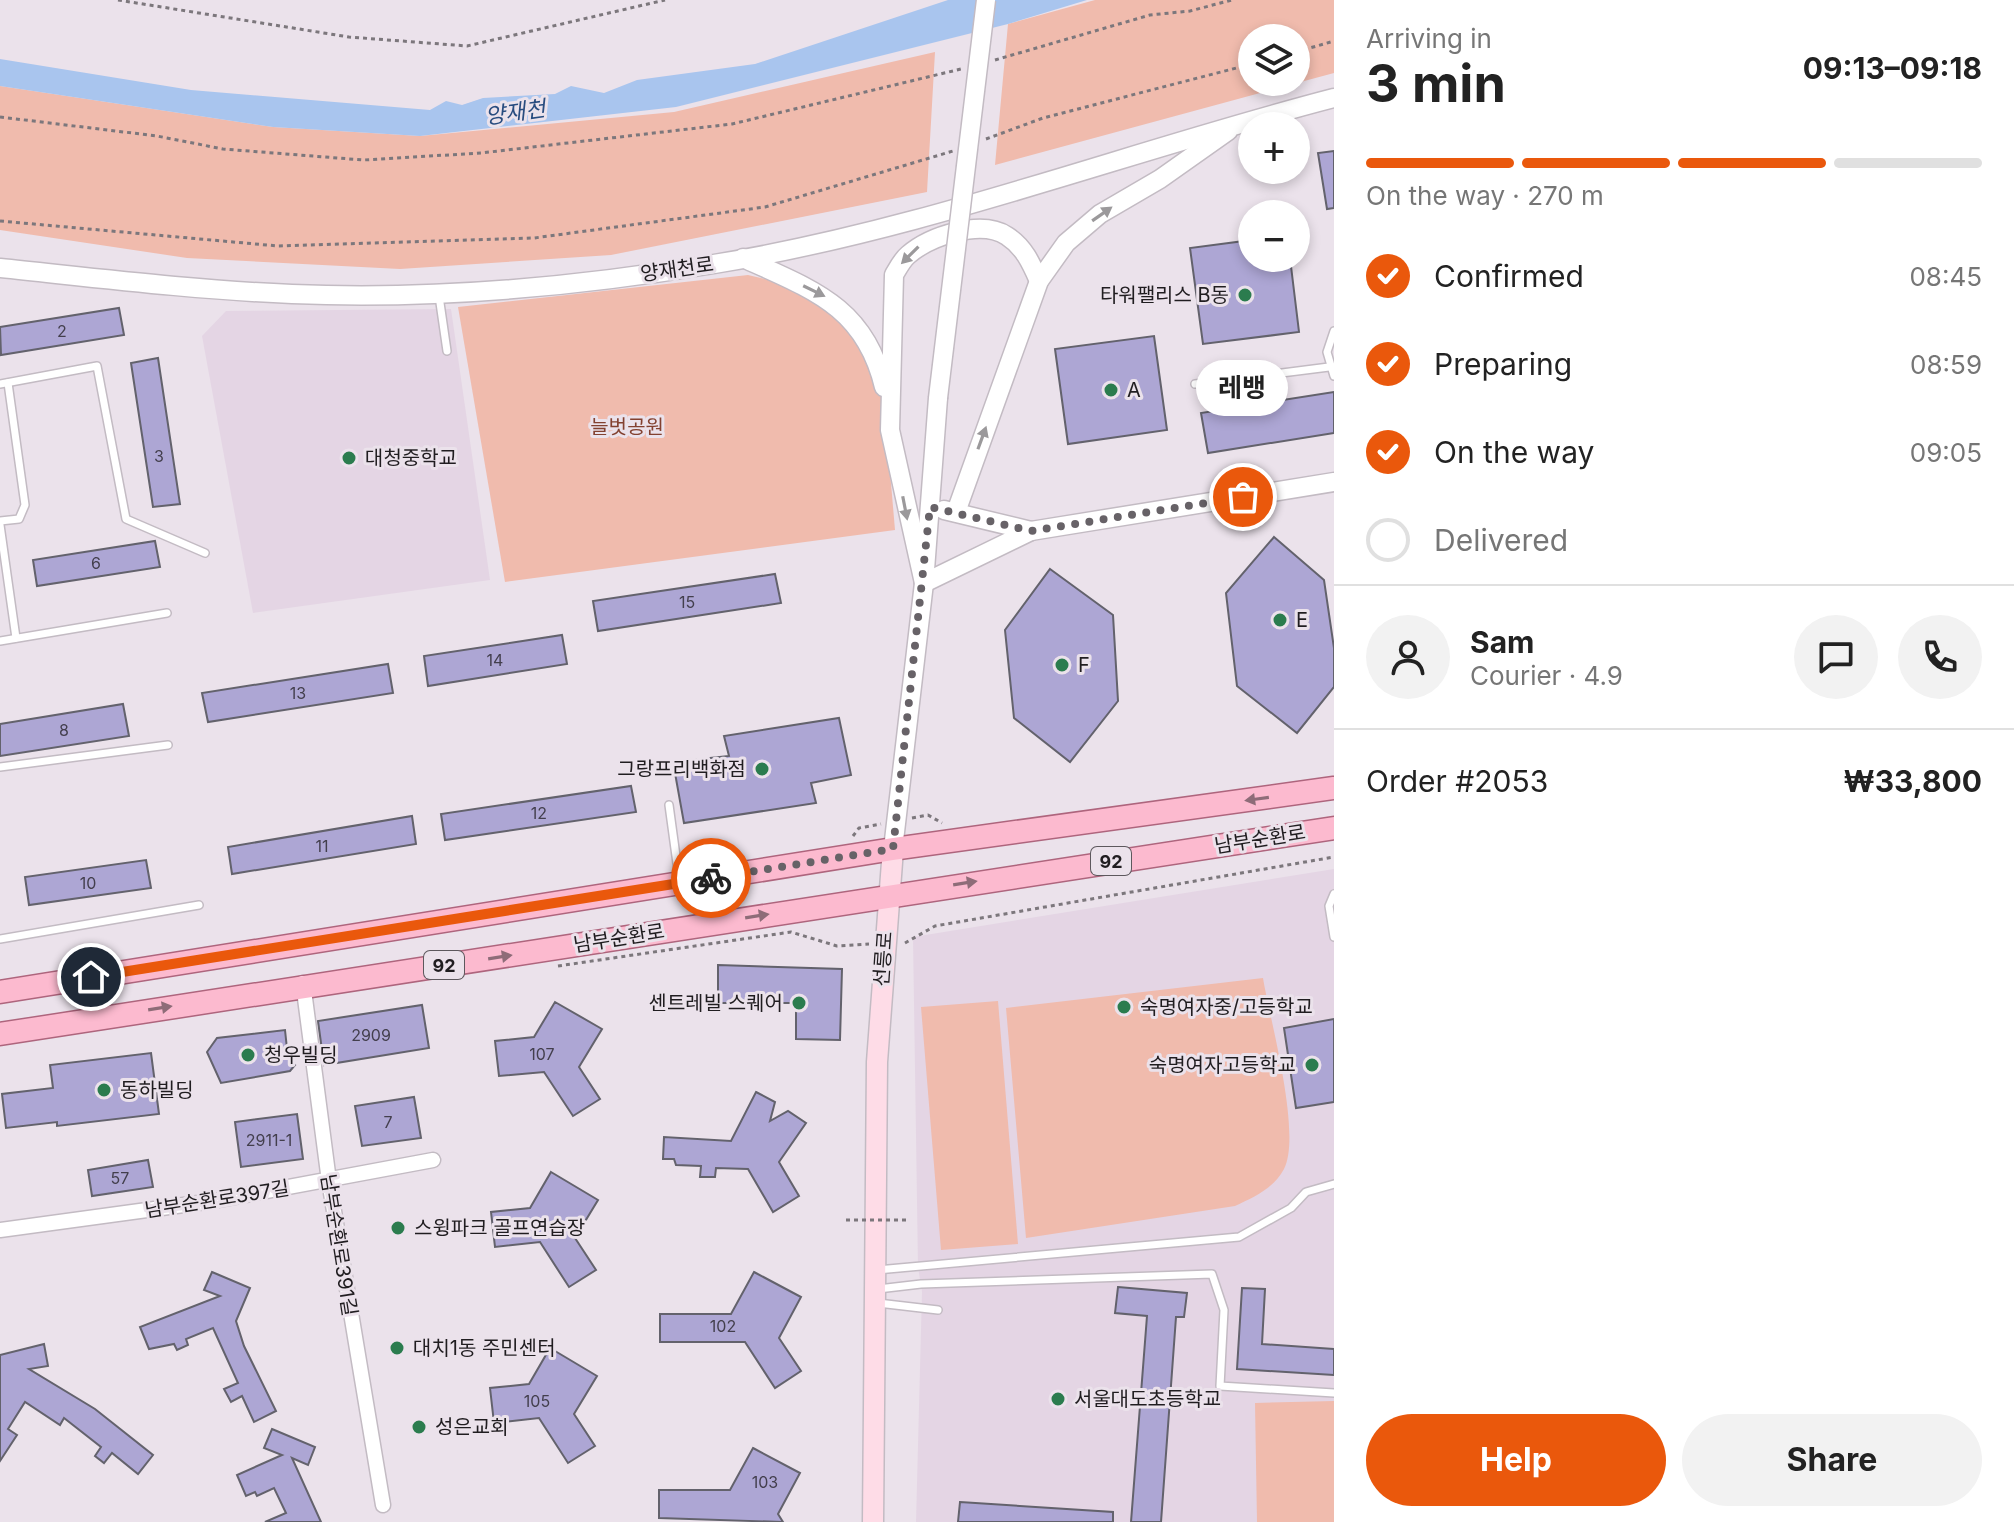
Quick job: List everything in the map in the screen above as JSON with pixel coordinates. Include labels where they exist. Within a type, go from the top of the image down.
[{"type":"main road","name":"남부순환로","points":[[0,992],[893,849],[1334,788]]},
{"type":"main road","name":"남부순환로","points":[[0,1034],[303,983],[491,958],[1334,828]]},
{"type":"main road","name":"선릉로","points":[[873,1522],[877,1062],[893,849]]},
{"type":"street","name":"선릉로","points":[[893,849],[924,583],[938,398],[986,0]]},
{"type":"street","name":"양재천로","points":[[1279,112],[1334,98]]},
{"type":"street","name":"양재천로","points":[[0,268],[170,286],[294,294],[439,293],[636,274],[743,258],[964,204],[1238,123]]},
{"type":"street","points":[[956,512],[1039,281],[1066,243],[1100,214],[1160,179],[1238,123]]},
{"type":"street","points":[[888,406],[894,275],[905,257],[921,244],[980,227],[1005,234],[1026,252],[1039,281]]},
{"type":"street","points":[[743,258],[831,299],[854,322],[872,350],[888,406],[907,517],[924,583],[1031,531],[1334,482]]},
{"type":"street","points":[[930,507],[1031,531]]},
{"type":"street","name":"남부순환로391길","points":[[303,983],[329,1181],[383,1505]]},
{"type":"street","name":"남부순환로397길","points":[[0,1230],[329,1181],[433,1160]]},
{"type":"lane","points":[[439,293],[447,351]]},
{"type":"lane","points":[[1334,331],[1327,352],[1334,376]]},
{"type":"lane","points":[[16,638],[0,523],[19,519],[25,505],[4,384],[97,366],[126,519],[205,553]]},
{"type":"lane","points":[[1195,384],[1329,367]]},
{"type":"lane","points":[[0,641],[167,613]]},
{"type":"lane","points":[[0,767],[168,745]]},
{"type":"lane","points":[[669,805],[680,883]]},
{"type":"lane","points":[[1334,894],[1329,906],[1334,937]]},
{"type":"lane","points":[[0,939],[199,905]]},
{"type":"lane","points":[[876,1287],[1239,1237],[1291,1208],[1306,1192],[1334,1184]]},
{"type":"lane","points":[[876,1287],[1212,1274],[1224,1310],[1220,1386],[1334,1393]]},
{"type":"lane","points":[[876,1287],[938,1310]]},
{"type":"path","points":[[118,0],[349,37],[467,46],[665,0]]},
{"type":"path","points":[[984,64],[1150,15],[1190,11],[1232,0]]},
{"type":"path","points":[[1310,48],[1334,41]]},
{"type":"path","points":[[0,117],[157,136],[223,149],[387,159],[496,151],[732,124],[970,67]]},
{"type":"path","points":[[0,221],[278,246],[534,238],[765,207],[970,145],[1043,118],[1238,68]]},
{"type":"path","points":[[556,967],[791,932],[837,946],[907,943],[935,926],[1334,857]]},
{"type":"path","points":[[846,1220],[907,1220]]},
{"type":"shaded area","name":"대청중학교","points":[[451,309],[490,580],[253,613],[202,336],[226,311]]},
{"type":"shaded area","points":[[1334,869],[1334,1522],[916,1522],[922,1292],[918,1267],[913,937]]},
{"type":"green space","points":[[1095,0],[1334,0],[1334,73],[1310,80],[1310,24],[1238,24],[1238,96],[1249,96],[995,165],[1008,24]]},
{"type":"green space","points":[[935,52],[927,192],[611,255],[400,269],[187,258],[0,230],[0,86],[273,127],[420,136],[674,112]]},
{"type":"green space","name":"늘벗공원","points":[[748,275],[794,286],[841,309],[881,367],[895,530],[505,582],[458,307]]},
{"type":"green space","points":[[1263,978],[1283,1076],[1289,1130],[1289,1152],[1284,1169],[1274,1182],[1235,1206],[1026,1238],[1006,1008]]},
{"type":"green space","points":[[998,1001],[1018,1244],[941,1250],[921,1007]]},
{"type":"green space","points":[[1334,1401],[1334,1522],[1257,1522],[1255,1403]]},
{"type":"water","name":"양재천","points":[[948,0],[1087,0],[1008,24],[676,107],[420,136],[273,127],[0,86],[0,59],[191,90],[430,110],[446,101],[462,105],[483,98],[555,94],[571,86],[604,93],[637,80],[755,64]]},
{"type":"building","points":[[1334,151],[1334,208],[1327,209],[1318,153]]},
{"type":"building","name":"타워팰리스 B동","points":[[1238,242],[1238,272],[1292,272],[1299,332],[1203,344],[1190,248]]},
{"type":"building","points":[[119,308],[124,335],[1,355],[0,327]]},
{"type":"building","name":"A","points":[[1154,336],[1167,430],[1068,444],[1055,349]]},
{"type":"building","points":[[158,358],[180,504],[153,507],[131,363]]},
{"type":"building","points":[[1334,392],[1334,433],[1208,453],[1201,413]]},
{"type":"building","name":"E","points":[[1274,537],[1324,580],[1334,648],[1334,687],[1297,733],[1237,686],[1226,593]]},
{"type":"building","points":[[155,541],[160,567],[37,586],[33,560]]},
{"type":"building","name":"F","points":[[1050,569],[1113,615],[1118,701],[1070,762],[1014,718],[1005,630]]},
{"type":"building","points":[[775,574],[781,603],[598,631],[593,601]]},
{"type":"building","points":[[562,635],[567,664],[428,686],[424,656]]},
{"type":"building","points":[[388,664],[393,693],[208,722],[202,693]]},
{"type":"building","points":[[123,704],[129,736],[0,756],[0,724]]},
{"type":"building","name":"그랑프리백화점","points":[[839,718],[851,775],[811,783],[816,803],[684,823],[673,762],[729,756],[724,736]]},
{"type":"building","points":[[631,786],[636,812],[445,840],[441,814]]},
{"type":"building","points":[[412,816],[416,844],[232,874],[228,847]]},
{"type":"building","points":[[146,860],[151,888],[29,905],[25,877]]},
{"type":"building","name":"센트레빌 스퀘어","points":[[718,965],[842,969],[840,1040],[796,1039],[796,1003],[718,1003]]},
{"type":"building","points":[[555,1002],[602,1029],[579,1067],[600,1099],[573,1116],[544,1072],[499,1076],[495,1041],[534,1037]]},
{"type":"building","points":[[422,1005],[429,1048],[324,1065],[318,1021]]},
{"type":"building","name":"숙명여자고등학교","points":[[1334,1019],[1334,1102],[1296,1108],[1284,1028]]},
{"type":"building","name":"청우빌딩","points":[[285,1030],[288,1058],[295,1065],[290,1071],[221,1083],[207,1052],[217,1038]]},
{"type":"building","name":"동하빌딩","points":[[151,1053],[159,1114],[57,1126],[57,1122],[6,1128],[2,1094],[53,1088],[50,1065]]},
{"type":"building","points":[[756,1092],[775,1102],[770,1121],[788,1111],[806,1123],[779,1162],[799,1196],[773,1212],[748,1169],[716,1168],[715,1177],[700,1177],[701,1166],[676,1165],[674,1159],[663,1159],[664,1137],[731,1141]]},
{"type":"building","points":[[414,1097],[421,1138],[362,1146],[355,1106]]},
{"type":"building","points":[[297,1114],[303,1159],[241,1167],[235,1122]]},
{"type":"building","points":[[148,1160],[153,1187],[92,1196],[88,1170]]},
{"type":"building","points":[[551,1172],[598,1200],[575,1238],[596,1270],[569,1287],[540,1242],[495,1247],[491,1212],[530,1208]]},
{"type":"building","points":[[212,1272],[250,1288],[236,1321],[244,1346],[276,1411],[254,1422],[242,1396],[231,1402],[224,1389],[238,1383],[213,1328],[186,1339],[188,1345],[177,1350],[174,1344],[149,1349],[140,1327],[220,1296],[204,1290]]},
{"type":"building","points":[[754,1272],[801,1297],[779,1338],[801,1371],[775,1388],[745,1342],[660,1342],[660,1314],[731,1314]]},
{"type":"building","name":"서울대도초등학교","points":[[1118,1287],[1187,1293],[1184,1317],[1176,1317],[1161,1522],[1131,1522],[1147,1316],[1115,1313]]},
{"type":"building","points":[[1242,1288],[1265,1289],[1262,1344],[1334,1349],[1334,1375],[1237,1369]]},
{"type":"building","points":[[44,1344],[48,1366],[29,1369],[95,1409],[153,1455],[138,1474],[112,1453],[104,1463],[95,1456],[101,1447],[64,1418],[60,1425],[25,1402],[8,1429],[17,1435],[0,1461],[0,1355]]},
{"type":"building","points":[[550,1348],[597,1376],[574,1414],[595,1446],[568,1463],[539,1418],[494,1423],[490,1388],[529,1384]]},
{"type":"building","points":[[272,1429],[315,1447],[308,1465],[292,1458],[321,1522],[265,1522],[286,1513],[274,1488],[257,1496],[255,1492],[246,1496],[237,1475],[282,1455],[264,1448]]},
{"type":"building","points":[[753,1448],[800,1473],[778,1514],[783,1522],[659,1518],[659,1490],[730,1490]]},
{"type":"building","points":[[960,1502],[1113,1512],[1113,1522],[958,1522]]},
{"type":"way so far","points":[[711,878],[893,849],[930,507],[1031,531],[1243,497]]},
{"type":"place","name":"타워팰리스 B동","points":[[1245,295]]},
{"type":"place","name":"A","points":[[1111,390]]},
{"type":"place","name":"대청중학교","points":[[349,458]]},
{"type":"place","name":"레뱅","points":[[1243,497]]},
{"type":"place","name":"E","points":[[1280,620]]},
{"type":"place","name":"F","points":[[1062,665]]},
{"type":"place","name":"그랑프리백화점","points":[[762,769]]},
{"type":"place","name":"센트레빌 스퀘어","points":[[799,1003]]},
{"type":"place","name":"숙명여자중/고등학교","points":[[1124,1007]]},
{"type":"place","name":"청우빌딩","points":[[248,1055]]},
{"type":"place","name":"숙명여자고등학교","points":[[1312,1065]]},
{"type":"place","name":"동하빌딩","points":[[104,1090]]},
{"type":"place","name":"스윙파크 골프연습장","points":[[398,1228]]},
{"type":"place","name":"대치1동 주민센터","points":[[397,1348]]},
{"type":"place","name":"서울대도초등학교","points":[[1058,1399]]},
{"type":"place","name":"성은교회","points":[[419,1427]]},
{"type":"route","points":[[91,977],[711,878]]}]
